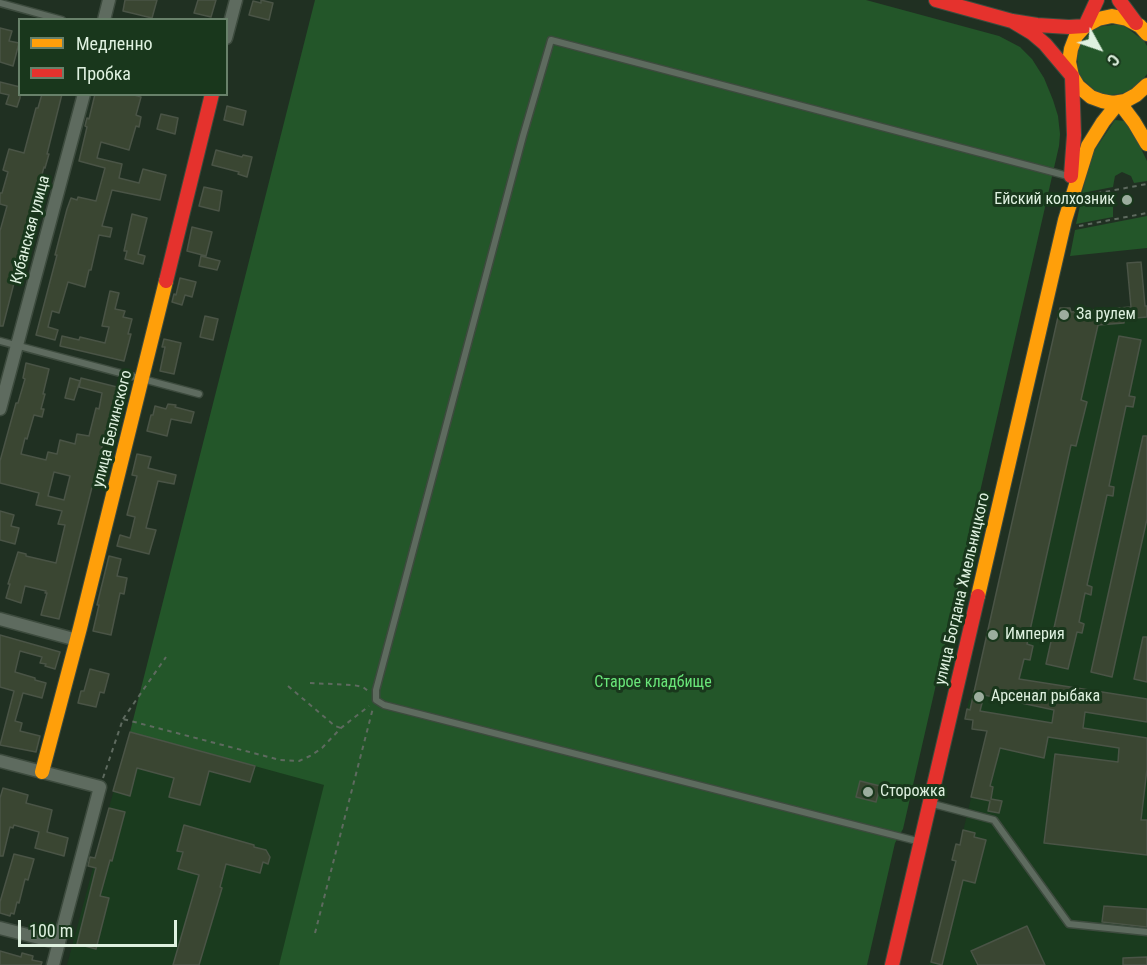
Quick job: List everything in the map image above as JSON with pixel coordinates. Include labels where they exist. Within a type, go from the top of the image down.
[{"type":"main road","points":[[936,0],[1012,21],[1069,27],[1085,26],[1098,19],[1112,16],[1127,19],[1143,30]]},
{"type":"main road","name":"улица Богдана Хмельницкого","points":[[1070,223],[1074,135],[1072,76],[1069,62],[1076,36],[1085,26],[1097,0]]},
{"type":"main road","points":[[1119,0],[1143,30]]},
{"type":"main road","points":[[1012,21],[1045,44],[1082,90],[1091,97],[1101,101],[1119,102],[1136,95],[1147,85]]},
{"type":"main road","name":"улица Белинского","points":[[42,772],[77,640],[212,96]]},
{"type":"main road","points":[[1119,102],[1147,144]]},
{"type":"main road","name":"улица Богдана Хмельницкого","points":[[891,965],[1088,146],[1119,102]]},
{"type":"street","points":[[104,18],[109,0]]},
{"type":"street","points":[[228,30],[236,0]]},
{"type":"street","name":"Кубанская улица","points":[[0,409],[83,96]]},
{"type":"street","points":[[0,619],[77,640]]},
{"type":"street","points":[[0,761],[100,787],[53,965]]},
{"type":"street","points":[[0,928],[59,943]]},
{"type":"lane","points":[[0,3],[55,18]]},
{"type":"lane","points":[[920,842],[384,705],[376,700],[376,690],[523,136],[551,40],[1071,177]]},
{"type":"lane","points":[[0,341],[199,394]]},
{"type":"lane","points":[[929,803],[994,820],[1070,924],[1147,932]]},
{"type":"path","points":[[1081,197],[1147,184]]},
{"type":"path","points":[[1070,223],[1147,213]]},
{"type":"path","points":[[100,787],[123,719],[166,657]]},
{"type":"path","points":[[310,683],[340,683],[363,687],[376,700]]},
{"type":"path","points":[[288,686],[335,726],[341,728]]},
{"type":"path","points":[[123,719],[224,746],[289,761],[299,761],[321,748],[341,728],[376,700]]},
{"type":"path","points":[[315,933],[376,700]]},
{"type":"shaded area","points":[[1147,306],[1147,965],[928,965],[931,962],[955,862],[952,860],[956,844],[960,844],[987,731],[972,729],[973,720],[965,719],[967,709],[969,700],[973,699],[1060,308],[1070,308],[1071,312]]},
{"type":"shaded area","points":[[130,732],[325,785],[279,965],[67,965],[93,868],[88,866],[90,857],[95,858]]},
{"type":"green space","name":"Старое кладбище","points":[[315,0],[866,0],[999,36],[1020,47],[1032,59],[1044,78],[1058,116],[1059,146],[903,829],[895,843],[867,965],[279,965],[324,785],[130,732]]},
{"type":"green space","points":[[1122,24],[1147,46],[1147,74],[1134,91],[1102,97],[1078,75],[1077,48],[1095,27]]},
{"type":"green space","points":[[1115,120],[1125,121],[1130,126],[1147,161],[1147,181],[1134,183],[1131,176],[1122,172],[1115,176],[1113,187],[1082,193],[1092,154]]},
{"type":"green space","points":[[1113,195],[1113,217],[1076,224],[1081,201]]},
{"type":"green space","points":[[1147,216],[1147,248],[1070,256],[1075,230]]},
{"type":"building","points":[[125,0],[157,0],[152,18],[123,11]]},
{"type":"building","points":[[198,0],[216,0],[211,17],[194,13]]},
{"type":"building","points":[[261,0],[273,3],[269,20],[249,15],[253,1],[261,3]]},
{"type":"building","points":[[0,28],[12,31],[9,41],[18,43],[18,47],[13,66],[0,62]]},
{"type":"building","points":[[0,82],[18,86],[20,98],[17,107],[6,104],[9,95],[0,93]]},
{"type":"building","points":[[41,96],[62,96],[47,154],[49,154],[37,189],[3,326],[0,326],[0,231],[7,206],[0,204],[0,193],[2,193],[8,172],[3,170],[9,149],[24,153],[36,108],[38,108]]},
{"type":"building","points":[[95,96],[141,97],[136,115],[141,117],[139,127],[136,126],[129,150],[101,142],[97,158],[122,164],[119,178],[139,183],[143,169],[166,175],[160,200],[112,190],[102,226],[112,228],[110,237],[99,235],[85,287],[68,282],[59,313],[52,311],[48,327],[58,330],[55,340],[36,335],[67,209],[71,198],[77,200],[78,197],[96,201],[105,168],[79,161],[87,127],[85,126],[87,118],[89,119]]},
{"type":"building","points":[[227,106],[246,111],[243,125],[224,120]]},
{"type":"building","points":[[161,114],[178,118],[175,134],[157,129]]},
{"type":"building","points":[[216,150],[242,157],[243,155],[252,157],[247,177],[238,174],[239,172],[212,165]]},
{"type":"building","points":[[204,187],[222,191],[219,211],[199,206]]},
{"type":"building","points":[[132,214],[147,218],[138,254],[145,256],[143,264],[125,259],[127,251],[124,251]]},
{"type":"building","points":[[192,227],[212,232],[206,256],[187,251]]},
{"type":"building","points":[[201,256],[220,261],[217,270],[199,266]]},
{"type":"building","points":[[1141,262],[1147,317],[1124,319],[1124,323],[1098,325],[1081,400],[1087,402],[1076,446],[1071,445],[1027,644],[1033,646],[1030,660],[1024,659],[1019,679],[1147,699],[1147,722],[1085,712],[1083,728],[1147,738],[1147,769],[1141,820],[1147,820],[1147,855],[1044,843],[1055,754],[1118,762],[1119,748],[1048,737],[1044,758],[1000,748],[990,786],[993,787],[991,799],[1002,801],[999,813],[988,811],[990,801],[971,797],[987,731],[972,729],[973,720],[965,719],[967,709],[970,710],[1060,308],[1070,308],[1071,312],[1131,307],[1127,263]],"holes":[[[984,695],[1054,710],[1052,723],[980,711]]]},
{"type":"building","points":[[180,278],[196,282],[192,297],[185,295],[182,305],[172,302]]},
{"type":"building","points":[[110,291],[119,293],[115,309],[125,311],[123,317],[132,319],[128,334],[131,334],[124,361],[60,346],[62,336],[79,340],[80,337],[105,343],[109,327],[102,326]]},
{"type":"building","points":[[205,316],[218,319],[213,340],[200,337]]},
{"type":"building","points":[[1119,336],[1141,340],[1129,396],[1135,397],[1133,407],[1126,406],[1109,486],[1114,487],[1113,496],[1107,495],[1087,585],[1092,587],[1091,595],[1085,593],[1079,622],[1084,624],[1082,633],[1077,632],[1068,669],[1046,664]]},
{"type":"building","points":[[164,339],[181,343],[174,374],[160,371],[165,347],[162,347]]},
{"type":"building","points":[[26,363],[49,369],[43,394],[45,394],[41,409],[44,409],[42,417],[34,415],[21,454],[46,460],[48,452],[57,454],[60,440],[75,444],[77,434],[89,436],[102,393],[79,387],[81,378],[117,387],[59,619],[41,615],[46,591],[25,586],[21,603],[6,598],[18,552],[56,563],[65,525],[58,524],[62,511],[36,505],[39,493],[0,483],[0,461],[25,379],[23,378]],"holes":[[[54,472],[70,476],[64,500],[48,496]]]},
{"type":"building","points":[[70,378],[80,381],[74,400],[65,398]]},
{"type":"building","points":[[168,404],[194,412],[191,423],[171,419],[167,436],[147,431],[155,406],[166,409]]},
{"type":"building","points":[[1143,436],[1147,436],[1147,519],[1112,677],[1091,672]]},
{"type":"building","points":[[137,454],[151,457],[148,468],[176,475],[174,484],[158,481],[146,528],[156,530],[149,554],[117,546],[120,535],[130,538],[135,517],[127,515],[137,476],[132,475]]},
{"type":"building","points":[[0,511],[14,515],[11,526],[19,528],[15,544],[0,540]]},
{"type":"building","points":[[109,556],[121,559],[117,576],[127,578],[124,594],[120,593],[111,635],[93,631]]},
{"type":"building","points":[[0,635],[60,652],[55,669],[40,663],[42,657],[20,651],[15,672],[46,683],[42,698],[23,693],[15,721],[22,723],[20,731],[40,736],[36,752],[0,745],[14,691],[0,687]]},
{"type":"building","points":[[1143,637],[1147,637],[1147,682],[1134,679]]},
{"type":"building","points":[[90,669],[109,674],[104,693],[100,692],[96,707],[78,703]]},
{"type":"building","points":[[130,732],[255,766],[250,782],[209,771],[200,805],[169,797],[174,778],[137,768],[130,796],[113,791]]},
{"type":"building","name":"Сторожка","points":[[860,781],[880,786],[876,802],[856,797]]},
{"type":"building","points":[[3,788],[28,795],[26,803],[52,810],[47,832],[68,838],[64,856],[35,848],[39,832],[14,825],[13,828],[10,827],[3,856],[0,856],[0,798]]},
{"type":"building","points":[[109,808],[125,812],[100,896],[109,898],[96,949],[77,944],[96,868],[88,866],[90,857],[95,858]]},
{"type":"building","points":[[184,825],[254,845],[254,847],[266,850],[270,857],[268,864],[263,862],[260,873],[226,864],[220,887],[222,888],[199,965],[173,965],[199,875],[178,869],[183,852],[177,851]]},
{"type":"building","points":[[963,830],[975,833],[974,837],[986,840],[975,883],[963,880],[942,965],[931,962],[956,861],[952,860],[956,844],[960,845]]},
{"type":"building","points":[[14,854],[34,859],[28,880],[25,879],[19,903],[17,902],[14,914],[11,913],[10,916],[0,913],[0,902]]},
{"type":"building","points":[[1104,906],[1147,909],[1147,927],[1102,922]]},
{"type":"building","points":[[1027,926],[1045,965],[978,965],[971,951]]},
{"type":"building","points":[[0,951],[21,957],[22,953],[33,956],[32,960],[42,962],[41,965],[0,965]]},
{"type":"building","points":[[1147,957],[1147,965],[1123,965],[1123,958]]},
{"type":"traffic: slow","points":[[1147,34],[1140,26],[1127,19],[1112,16],[1098,19],[1085,26],[1076,36],[1069,62],[1072,76],[1078,86],[1091,97],[1102,101],[1113,103],[1125,101],[1147,85]]},
{"type":"traffic: slow","points":[[978,596],[1065,220],[1088,146],[1119,102],[1147,144]]},
{"type":"traffic: slow","points":[[42,772],[166,281]]},
{"type":"traffic: jam","points":[[936,0],[1012,21],[1037,25],[1085,26]]},
{"type":"traffic: jam","points":[[1085,26],[1097,0]]},
{"type":"traffic: jam","points":[[1119,0],[1136,23]]},
{"type":"traffic: jam","points":[[1012,21],[1045,44],[1072,76],[1074,135],[1071,176]]},
{"type":"traffic: jam","points":[[166,281],[212,96]]},
{"type":"traffic: jam","points":[[892,965],[978,596]]},
{"type":"place","name":"Ейский колхозник","points":[[1127,200]]},
{"type":"place","name":"За рулем","points":[[1064,315]]},
{"type":"place","name":"Империя","points":[[993,635]]},
{"type":"place","name":"Арсенал рыбака","points":[[979,697]]},
{"type":"place","name":"Сторожка","points":[[868,792]]}]
